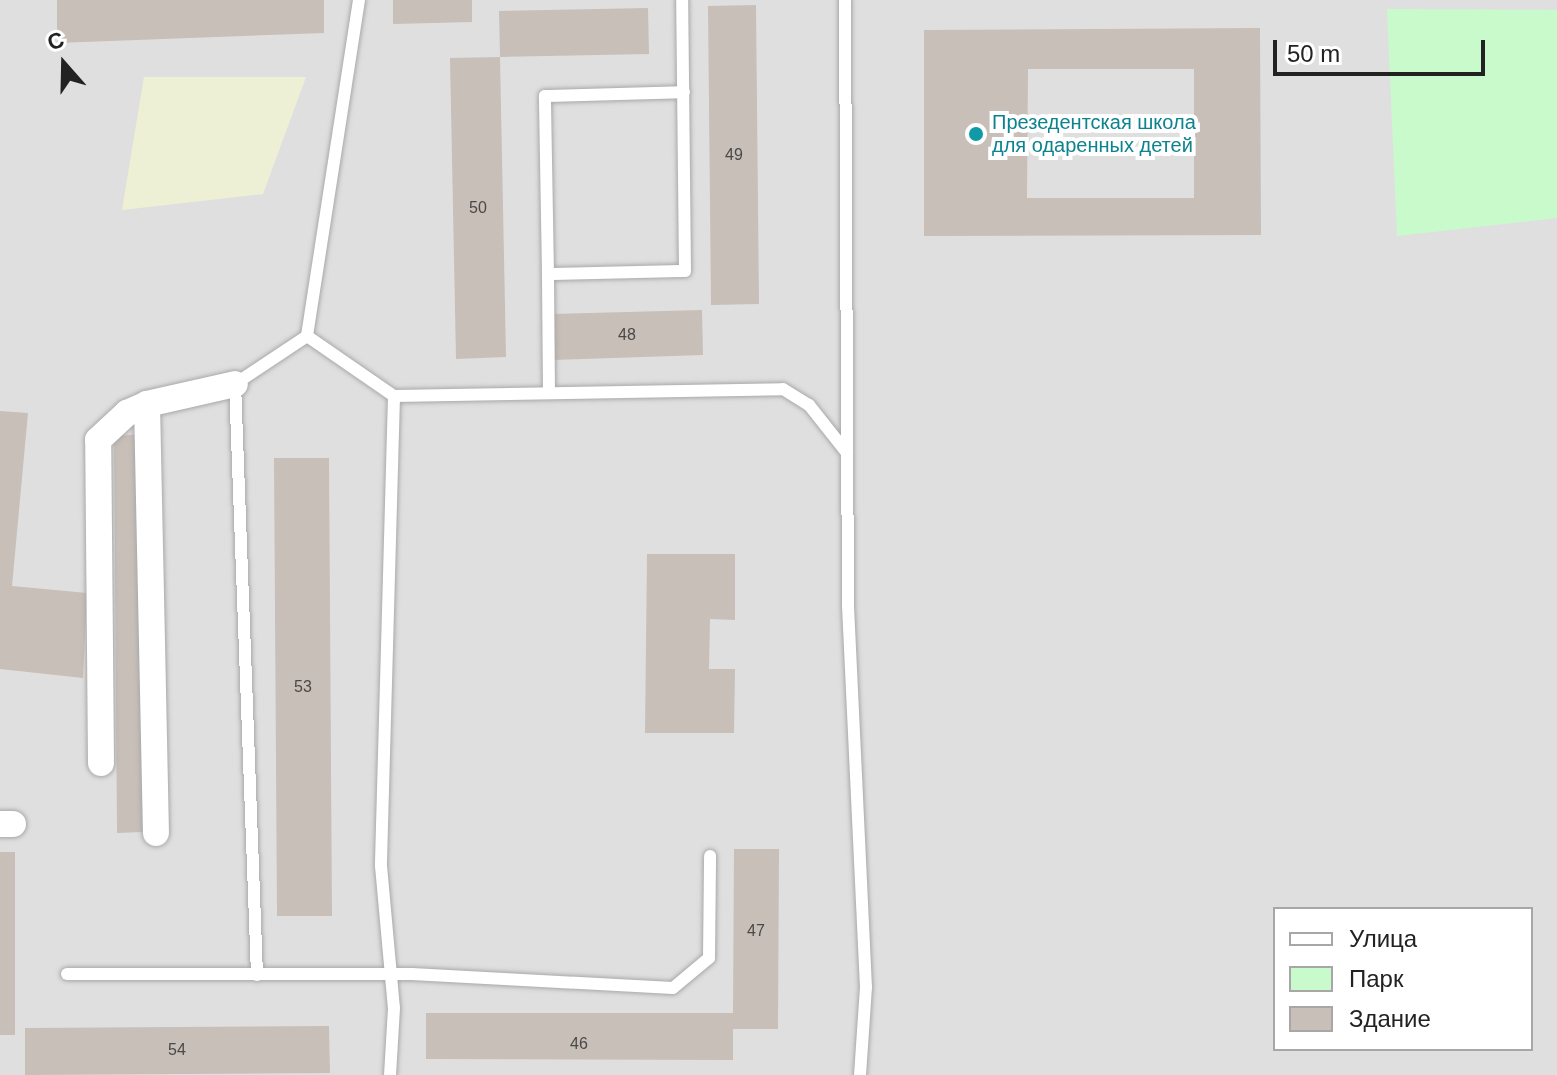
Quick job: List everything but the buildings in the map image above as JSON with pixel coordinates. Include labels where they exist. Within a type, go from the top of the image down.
[{"type":"street","points":[[101,763],[98,440],[127,413],[147,404],[235,384]]},
{"type":"street","points":[[147,404],[156,833]]},
{"type":"lane","points":[[257,975],[235,384],[307,336],[359,0]]},
{"type":"lane","points":[[548,274],[685,271],[682,0]]},
{"type":"lane","points":[[845,0],[847,453],[866,987],[860,1075]]},
{"type":"lane","points":[[549,393],[545,96],[684,92]]},
{"type":"lane","points":[[307,336],[394,396],[783,389],[809,405],[847,453]]},
{"type":"lane","points":[[390,1075],[391,976],[381,866],[394,396]]},
{"type":"lane","points":[[67,974],[391,976],[673,988],[709,958],[710,856]]},
{"type":"shaded area","points":[[0,0],[1557,0],[1557,1075],[0,1075]]},
{"type":"green space","points":[[1387,9],[1557,10],[1557,218],[1397,236]]},
{"type":"green space","points":[[144,77],[306,77],[263,194],[122,210]]},
{"type":"place","name":"Презедентская школа для одаренных детей","points":[[976,134]]}]
